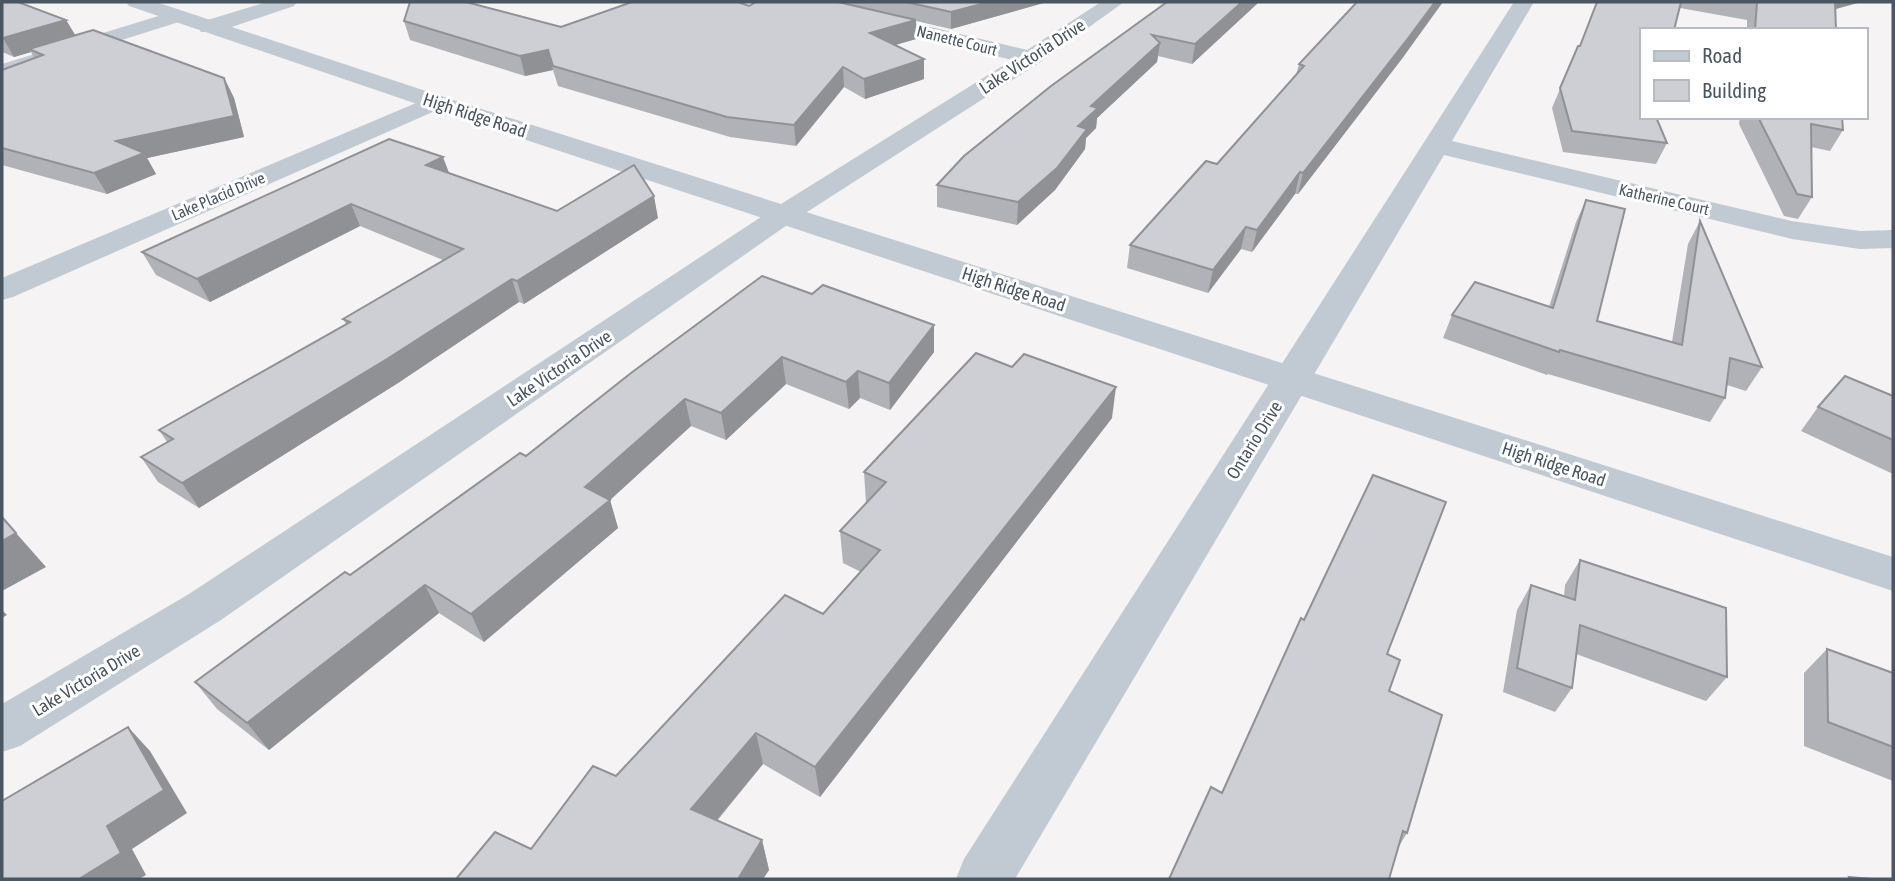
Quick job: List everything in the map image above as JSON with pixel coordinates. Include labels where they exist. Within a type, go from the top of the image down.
[{"type":"street","name":"High Ridge Road","points":[[136,2],[435,102],[1893,574]]},
{"type":"street","points":[[209,27],[287,2]]},
{"type":"street","name":"Nanette Court","points":[[800,2],[1031,58]]},
{"type":"street","name":"Lake Victoria Drive","points":[[2,730],[205,607],[783,215],[1031,58],[1114,2]]},
{"type":"street","name":"Ontario Drive","points":[[984,879],[1524,2]]},
{"type":"street","points":[[2,71],[178,16]]},
{"type":"street","name":"Lake Placid Drive","points":[[2,290],[435,102]]},
{"type":"street","name":"Katherine Court","points":[[1436,145],[1792,230],[1860,240],[1893,239]]},
{"type":"building","points":[[2,2],[18,2],[66,20],[2,38]]},
{"type":"building","points":[[410,2],[466,2],[561,27],[632,2],[738,2],[749,6],[756,2],[838,2],[916,20],[870,33],[924,59],[864,79],[843,67],[794,125],[727,117],[553,66],[548,50],[520,56],[404,21]]},
{"type":"building","points":[[906,2],[989,2],[951,12]]},
{"type":"building","points":[[1167,2],[1242,2],[1195,44],[1152,35],[1160,43],[1091,106],[1098,108],[1078,126],[1087,129],[1057,168],[1018,202],[937,185],[964,156],[1051,86]]},
{"type":"building","points":[[1357,2],[1435,2],[1257,230],[1246,227],[1213,270],[1130,245],[1206,161],[1217,164],[1304,66],[1299,64]]},
{"type":"building","points":[[1597,2],[1681,2],[1674,28],[1640,28],[1640,119],[1657,119],[1667,143],[1572,131],[1560,88]]},
{"type":"building","points":[[1757,2],[1835,2],[1836,28],[1755,28]]},
{"type":"building","points":[[93,30],[224,78],[234,116],[116,141],[144,153],[94,173],[2,148],[2,70],[43,55],[29,49]]},
{"type":"building","points":[[1759,119],[1842,119],[1843,130],[1811,124],[1812,197],[1797,194]]},
{"type":"building","points":[[389,139],[443,157],[426,165],[557,211],[634,165],[654,196],[517,281],[512,279],[387,359],[182,483],[141,457],[173,439],[159,430],[350,322],[343,319],[463,249],[351,204],[197,279],[142,252]]},
{"type":"building","points":[[1586,200],[1625,209],[1597,321],[1682,345],[1700,221],[1762,367],[1730,358],[1725,398],[1560,350],[1559,352],[1452,315],[1475,282],[1553,308]]},
{"type":"building","points":[[762,276],[812,294],[823,285],[934,325],[889,383],[858,371],[846,382],[782,357],[721,413],[685,399],[585,487],[610,500],[471,614],[425,585],[247,723],[195,682],[345,572],[350,575],[520,453],[526,456],[631,373]]},
{"type":"building","points":[[976,353],[1012,367],[1024,354],[1116,387],[815,767],[756,733],[691,809],[762,840],[738,879],[456,879],[495,832],[531,849],[593,766],[616,776],[785,595],[823,614],[880,550],[840,531],[886,482],[864,472]]},
{"type":"building","points":[[1845,376],[1893,396],[1893,440],[1818,407]]},
{"type":"building","points":[[1373,475],[1446,502],[1387,654],[1400,660],[1389,691],[1442,715],[1407,833],[1403,831],[1389,879],[1169,879],[1211,787],[1222,793],[1301,618],[1304,620]]},
{"type":"building","points":[[2,517],[16,533],[2,541]]},
{"type":"building","points":[[1580,560],[1726,608],[1727,677],[1580,625],[1572,688],[1517,668],[1531,585],[1575,600]]},
{"type":"building","points":[[1827,649],[1893,673],[1893,747],[1828,722]]},
{"type":"building","points":[[128,727],[164,790],[107,826],[121,853],[79,879],[2,879],[2,801]]}]
